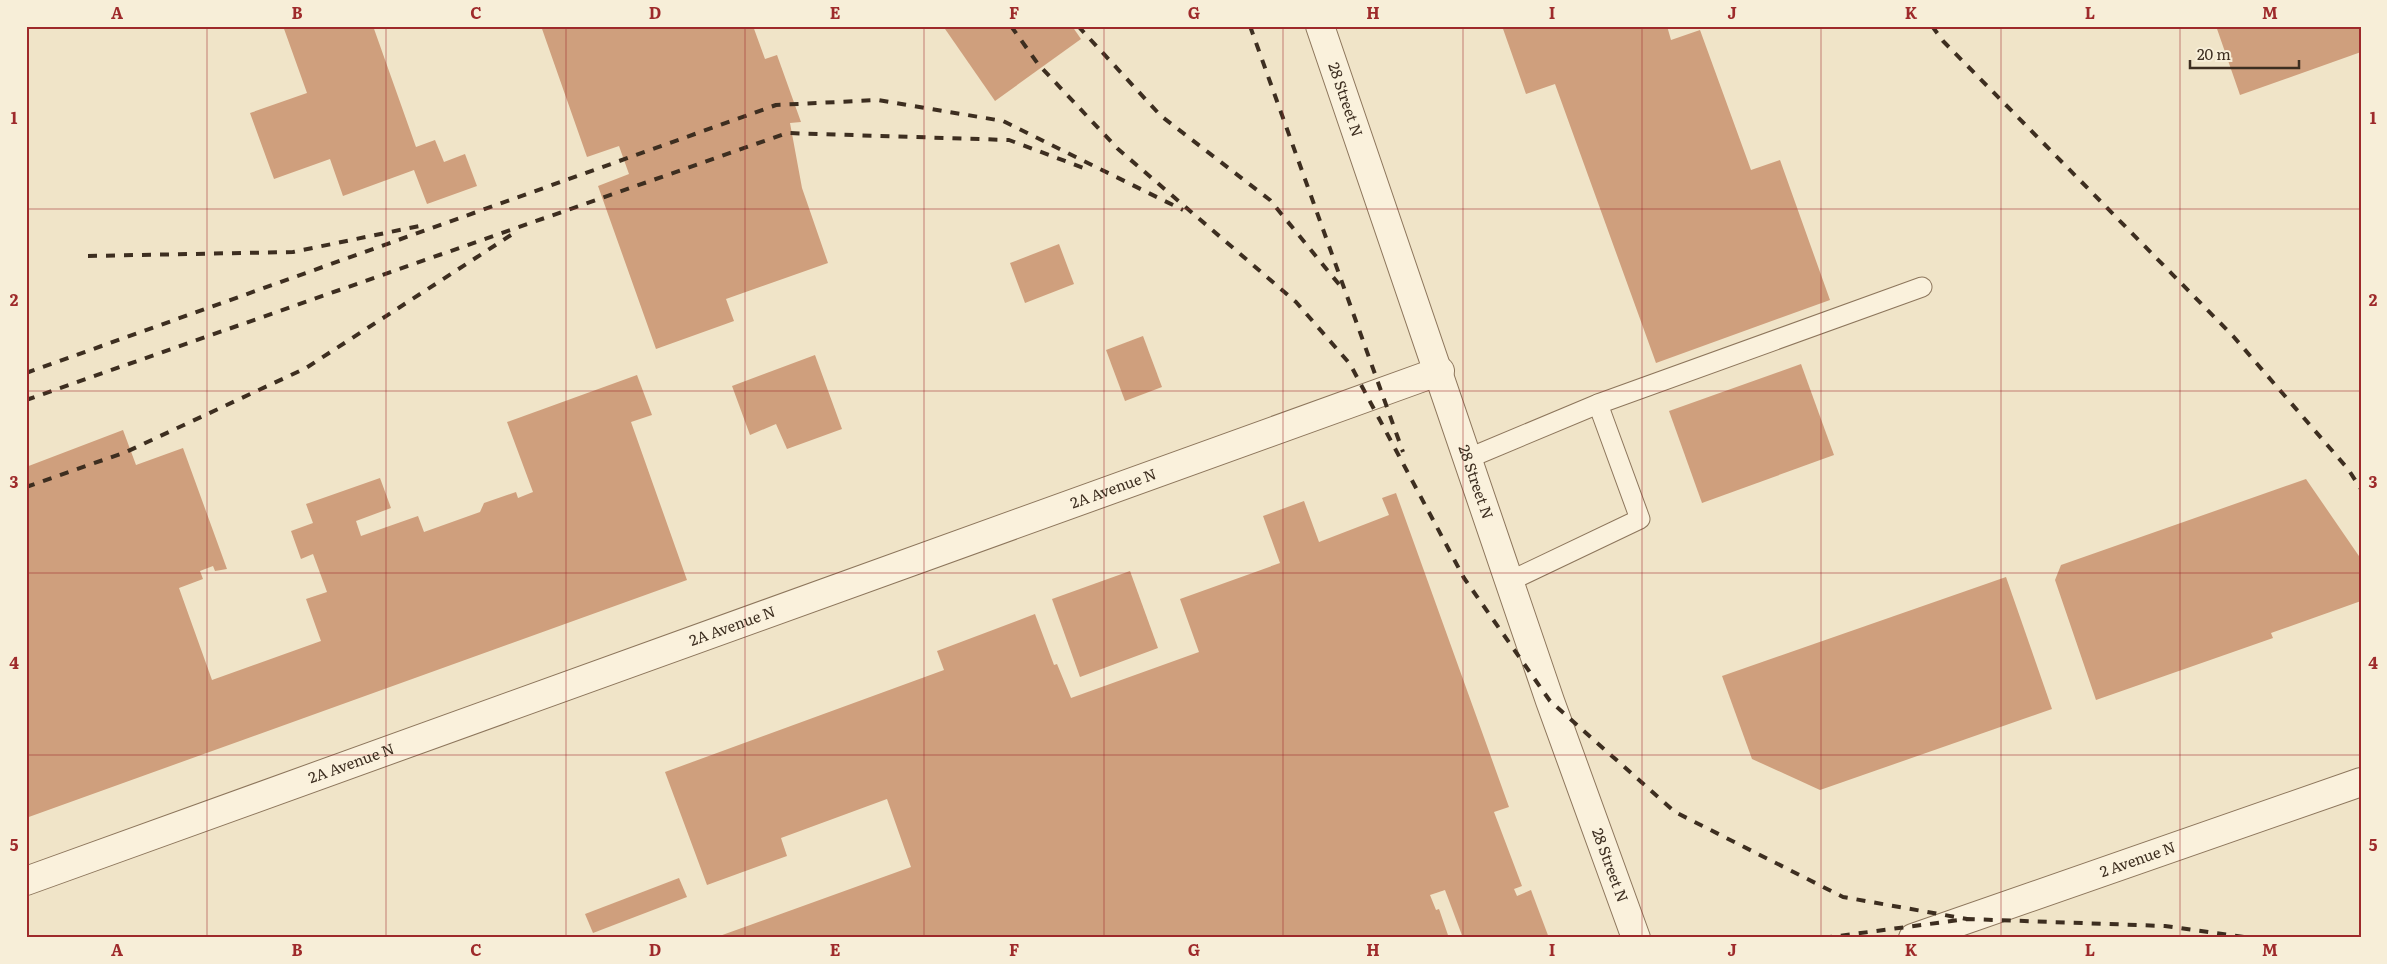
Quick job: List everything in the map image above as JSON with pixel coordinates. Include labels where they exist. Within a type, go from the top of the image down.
[{"type":"street","name":"28 Street N","points":[[1320,26],[1440,371],[1550,701],[1636,938]]},
{"type":"street","name":"2A Avenue N","points":[[26,881],[1440,371]]},
{"type":"street","name":"2 Avenue N","points":[[1913,938],[2361,782]]},
{"type":"lane","points":[[1469,458],[1598,404],[1922,287]]},
{"type":"lane","points":[[1510,581],[1640,519],[1598,404]]},
{"type":"building","points":[[283,26],[373,26],[416,147],[435,140],[444,162],[465,154],[477,186],[427,204],[414,170],[343,196],[330,159],[274,179],[250,113],[307,93]]},
{"type":"building","points":[[541,26],[753,26],[765,59],[777,55],[801,122],[790,123],[802,188],[828,263],[726,299],[734,321],[656,349],[598,186],[629,174],[619,146],[587,157]]},
{"type":"building","points":[[943,26],[1072,26],[1081,39],[995,101]]},
{"type":"building","points":[[1502,26],[1667,26],[1671,40],[1700,30],[1751,170],[1780,160],[1830,300],[1656,363],[1555,84],[1526,94]]},
{"type":"building","points":[[2216,26],[2361,26],[2361,52],[2240,95]]},
{"type":"building","points":[[1059,244],[1074,284],[1025,303],[1010,263]]},
{"type":"building","points":[[1143,336],[1162,387],[1125,401],[1106,350]]},
{"type":"building","points":[[815,355],[842,429],[787,449],[776,424],[750,435],[732,386]]},
{"type":"building","points":[[1801,364],[1834,455],[1702,503],[1669,411]]},
{"type":"building","points":[[637,375],[652,415],[631,422],[687,580],[26,818],[26,467],[123,430],[136,465],[183,448],[227,569],[215,571],[213,566],[200,571],[203,579],[179,588],[212,680],[321,641],[306,599],[327,592],[313,554],[301,559],[291,531],[313,523],[306,504],[380,478],[391,508],[356,521],[361,536],[418,516],[424,532],[480,512],[484,503],[516,492],[518,498],[533,492],[507,422]]},
{"type":"building","points":[[2306,479],[2361,559],[2361,601],[2271,633],[2273,638],[2096,700],[2055,580],[2061,565]]},
{"type":"building","points":[[1396,493],[1509,807],[1494,812],[1522,886],[1514,889],[1517,896],[1531,890],[1549,938],[1463,938],[1445,890],[1430,895],[1436,910],[1439,909],[1449,938],[714,938],[911,867],[887,799],[781,838],[787,856],[707,885],[665,772],[944,670],[937,651],[1035,614],[1054,665],[1057,664],[1071,698],[1199,652],[1180,599],[1280,563],[1263,516],[1304,501],[1319,542],[1389,515],[1382,498]]},
{"type":"building","points":[[1130,571],[1158,648],[1080,677],[1052,599]]},
{"type":"building","points":[[2006,577],[2052,709],[1820,790],[1752,759],[1722,676]]},
{"type":"building","points":[[679,878],[687,897],[593,933],[585,914]]},
{"type":"railway","points":[[1011,26],[1038,64],[1118,149],[1296,302],[1350,364],[1464,578],[1550,701],[1675,812],[1843,897],[1967,919]]},
{"type":"railway","points":[[1078,26],[1161,116],[1270,200],[1342,288]]},
{"type":"railway","points":[[1250,26],[1403,452]]},
{"type":"railway","points":[[1932,26],[1943,41],[2233,336],[2348,469],[2361,489]]},
{"type":"railway","points":[[26,373],[776,105],[878,100],[1003,121],[1183,210]]},
{"type":"railway","points":[[26,400],[787,133],[1009,140],[1089,170]]},
{"type":"railway","points":[[88,256],[293,252],[424,225]]},
{"type":"railway","points":[[26,487],[126,452],[306,368],[511,235]]},
{"type":"railway","points":[[1823,938],[1967,919],[2165,926],[2252,938]]}]
